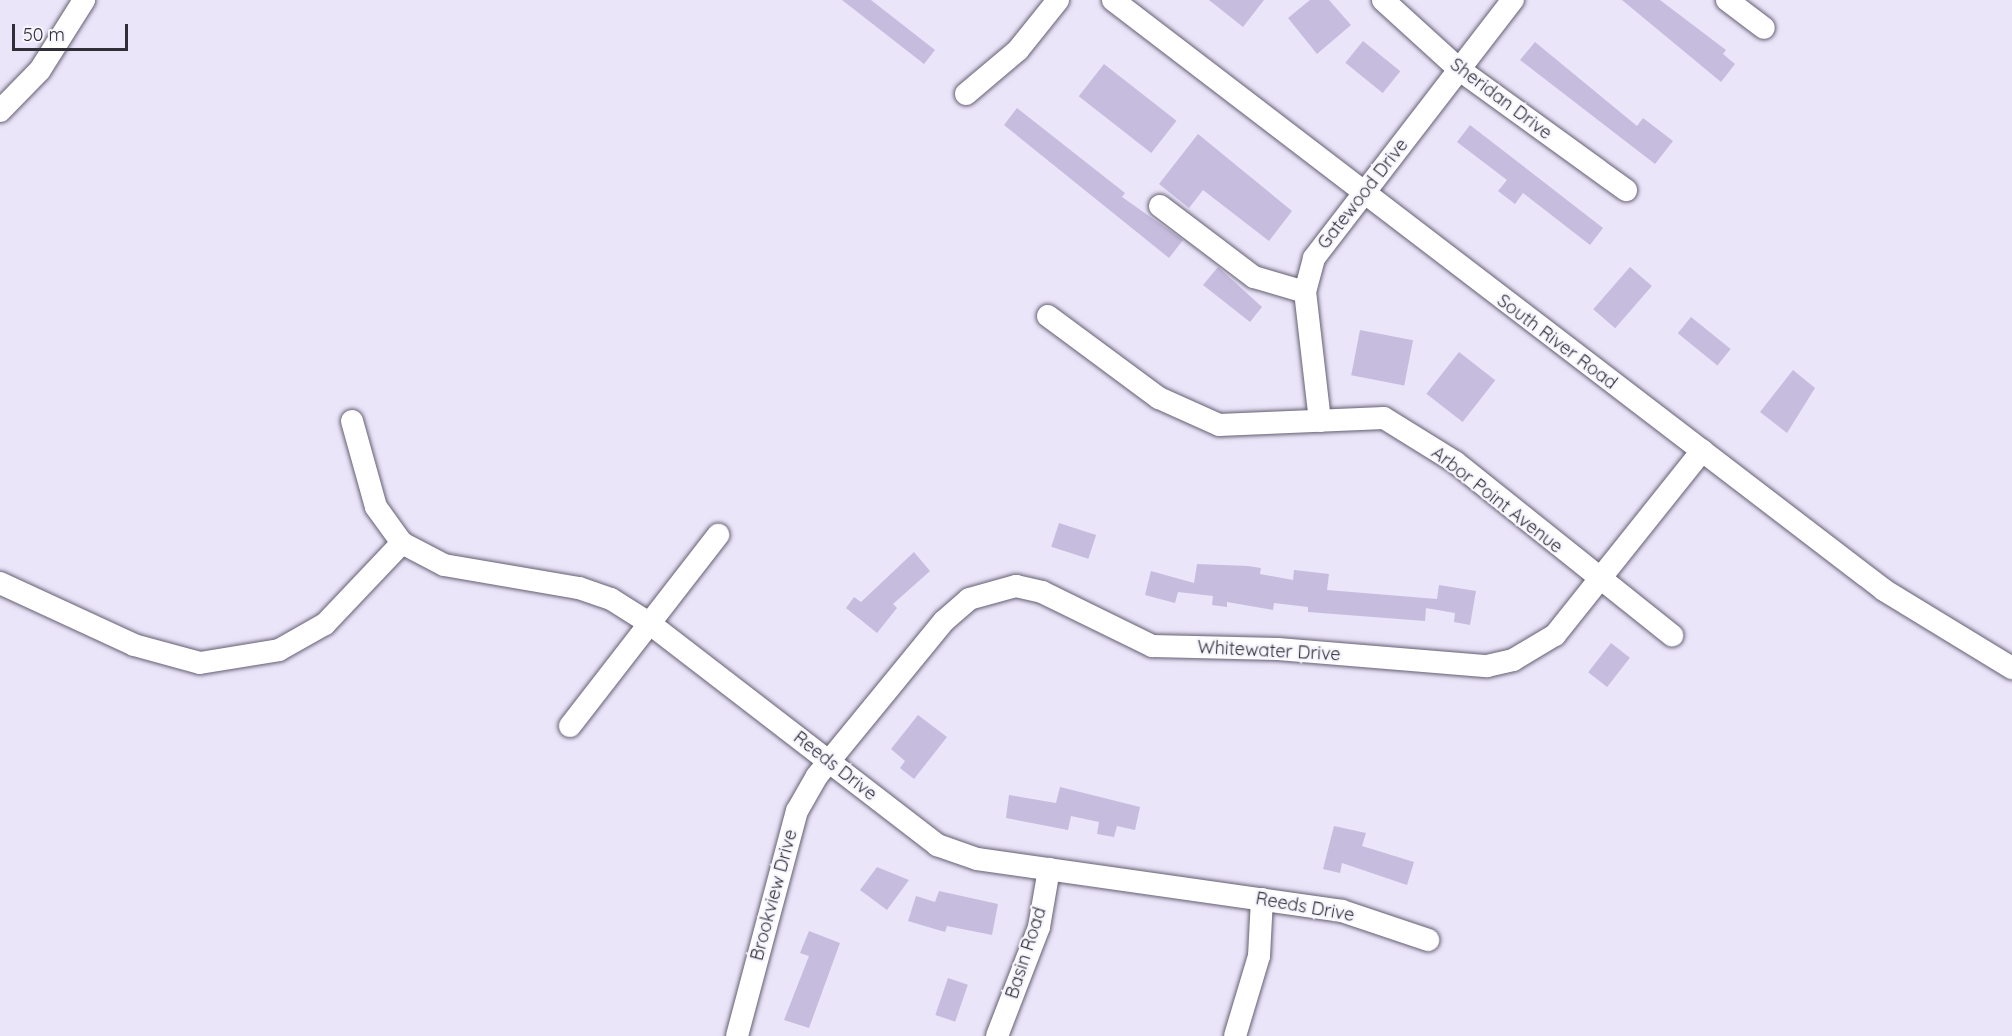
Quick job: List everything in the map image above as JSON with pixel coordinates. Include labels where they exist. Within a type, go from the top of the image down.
[{"type":"street","points":[[0,111],[40,70],[84,0]]},
{"type":"street","points":[[966,93],[1018,50],[1058,0]]},
{"type":"street","name":"South River Road","points":[[1113,0],[1361,195],[1884,590],[2012,668]]},
{"type":"street","name":"Sheridan Drive","points":[[1383,0],[1460,69],[1626,190]]},
{"type":"street","name":"Gatewood Drive","points":[[1320,422],[1305,292],[1314,258],[1513,0]]},
{"type":"street","points":[[1727,0],[1764,28]]},
{"type":"street","points":[[1160,206],[1254,277],[1305,292]]},
{"type":"street","name":"Arbor Point Avenue","points":[[1048,316],[1159,398],[1219,426],[1384,418],[1455,462],[1599,581],[1672,635]]},
{"type":"street","name":"Reeds Drive","points":[[352,421],[367,486],[387,526],[402,543],[444,565],[579,588],[650,623],[937,845],[977,859],[1342,911],[1428,940]]},
{"type":"street","name":"Whitewater Drive","points":[[829,761],[944,621],[988,590],[1016,586],[1042,592],[1152,646],[1278,649],[1487,666],[1513,660],[1555,635],[1702,452]]},
{"type":"street","points":[[570,726],[718,535]]},
{"type":"street","points":[[0,583],[134,645],[201,663],[279,650],[325,624],[402,543]]},
{"type":"street","name":"Brookview Drive","points":[[737,1036],[797,811],[829,761]]},
{"type":"street","name":"Basin Road","points":[[997,1036],[1039,927],[1049,869]]},
{"type":"street","points":[[1235,1036],[1259,956],[1262,899]]},
{"type":"building","points":[[842,0],[871,0],[935,50],[924,64]]},
{"type":"building","points":[[1209,0],[1264,0],[1243,27]]},
{"type":"building","points":[[1310,0],[1329,0],[1351,25],[1317,54],[1288,18]]},
{"type":"building","points":[[1622,0],[1660,0],[1726,50],[1723,54],[1735,64],[1721,82]]},
{"type":"building","points":[[1363,41],[1400,71],[1383,93],[1345,63]]},
{"type":"building","points":[[1535,42],[1637,126],[1643,118],[1673,141],[1655,164],[1520,60]]},
{"type":"building","points":[[1104,64],[1176,121],[1151,153],[1079,96]]},
{"type":"building","points":[[1017,108],[1125,193],[1122,197],[1183,240],[1169,258],[1004,125]]},
{"type":"building","points":[[1470,125],[1603,228],[1590,245],[1523,193],[1515,204],[1498,191],[1507,180],[1457,142]]},
{"type":"building","points":[[1198,134],[1292,211],[1269,241],[1203,190],[1189,208],[1159,184]]},
{"type":"building","points":[[1218,267],[1262,307],[1250,322],[1203,285]]},
{"type":"building","points":[[1630,267],[1652,286],[1615,328],[1593,309]]},
{"type":"building","points":[[1691,317],[1731,349],[1717,365],[1678,333]]},
{"type":"building","points":[[1360,330],[1413,340],[1404,385],[1351,375]]},
{"type":"building","points":[[1459,352],[1495,380],[1463,422],[1426,394]]},
{"type":"building","points":[[1793,370],[1815,388],[1787,433],[1760,412]]},
{"type":"building","points":[[1059,523],[1096,535],[1088,559],[1051,547]]},
{"type":"building","points":[[914,552],[930,571],[893,604],[897,608],[877,633],[846,608],[854,597],[861,602]]},
{"type":"building","points":[[1197,564],[1261,568],[1260,574],[1293,580],[1294,570],[1329,574],[1327,590],[1437,599],[1439,585],[1476,591],[1470,625],[1454,622],[1455,613],[1426,608],[1425,621],[1308,612],[1308,607],[1274,603],[1273,610],[1227,602],[1227,607],[1212,605],[1213,596],[1178,592],[1175,603],[1145,595],[1151,571],[1194,583]]},
{"type":"building","points":[[1611,643],[1630,658],[1607,687],[1588,672]]},
{"type":"building","points":[[918,715],[947,737],[914,779],[900,768],[905,761],[891,749]]},
{"type":"building","points":[[1060,787],[1140,807],[1135,830],[1117,826],[1114,837],[1097,834],[1099,822],[1071,816],[1068,830],[1006,818],[1009,795],[1056,803]]},
{"type":"building","points":[[1334,826],[1366,833],[1362,846],[1414,862],[1407,885],[1342,863],[1340,873],[1323,869]]},
{"type":"building","points":[[877,867],[909,880],[887,910],[860,890]]},
{"type":"building","points":[[939,891],[998,904],[992,935],[947,926],[945,932],[908,921],[916,896],[935,902]]},
{"type":"building","points":[[809,931],[840,943],[809,1028],[784,1020],[809,956],[800,953]]},
{"type":"building","points":[[948,978],[968,985],[955,1022],[935,1015]]}]
